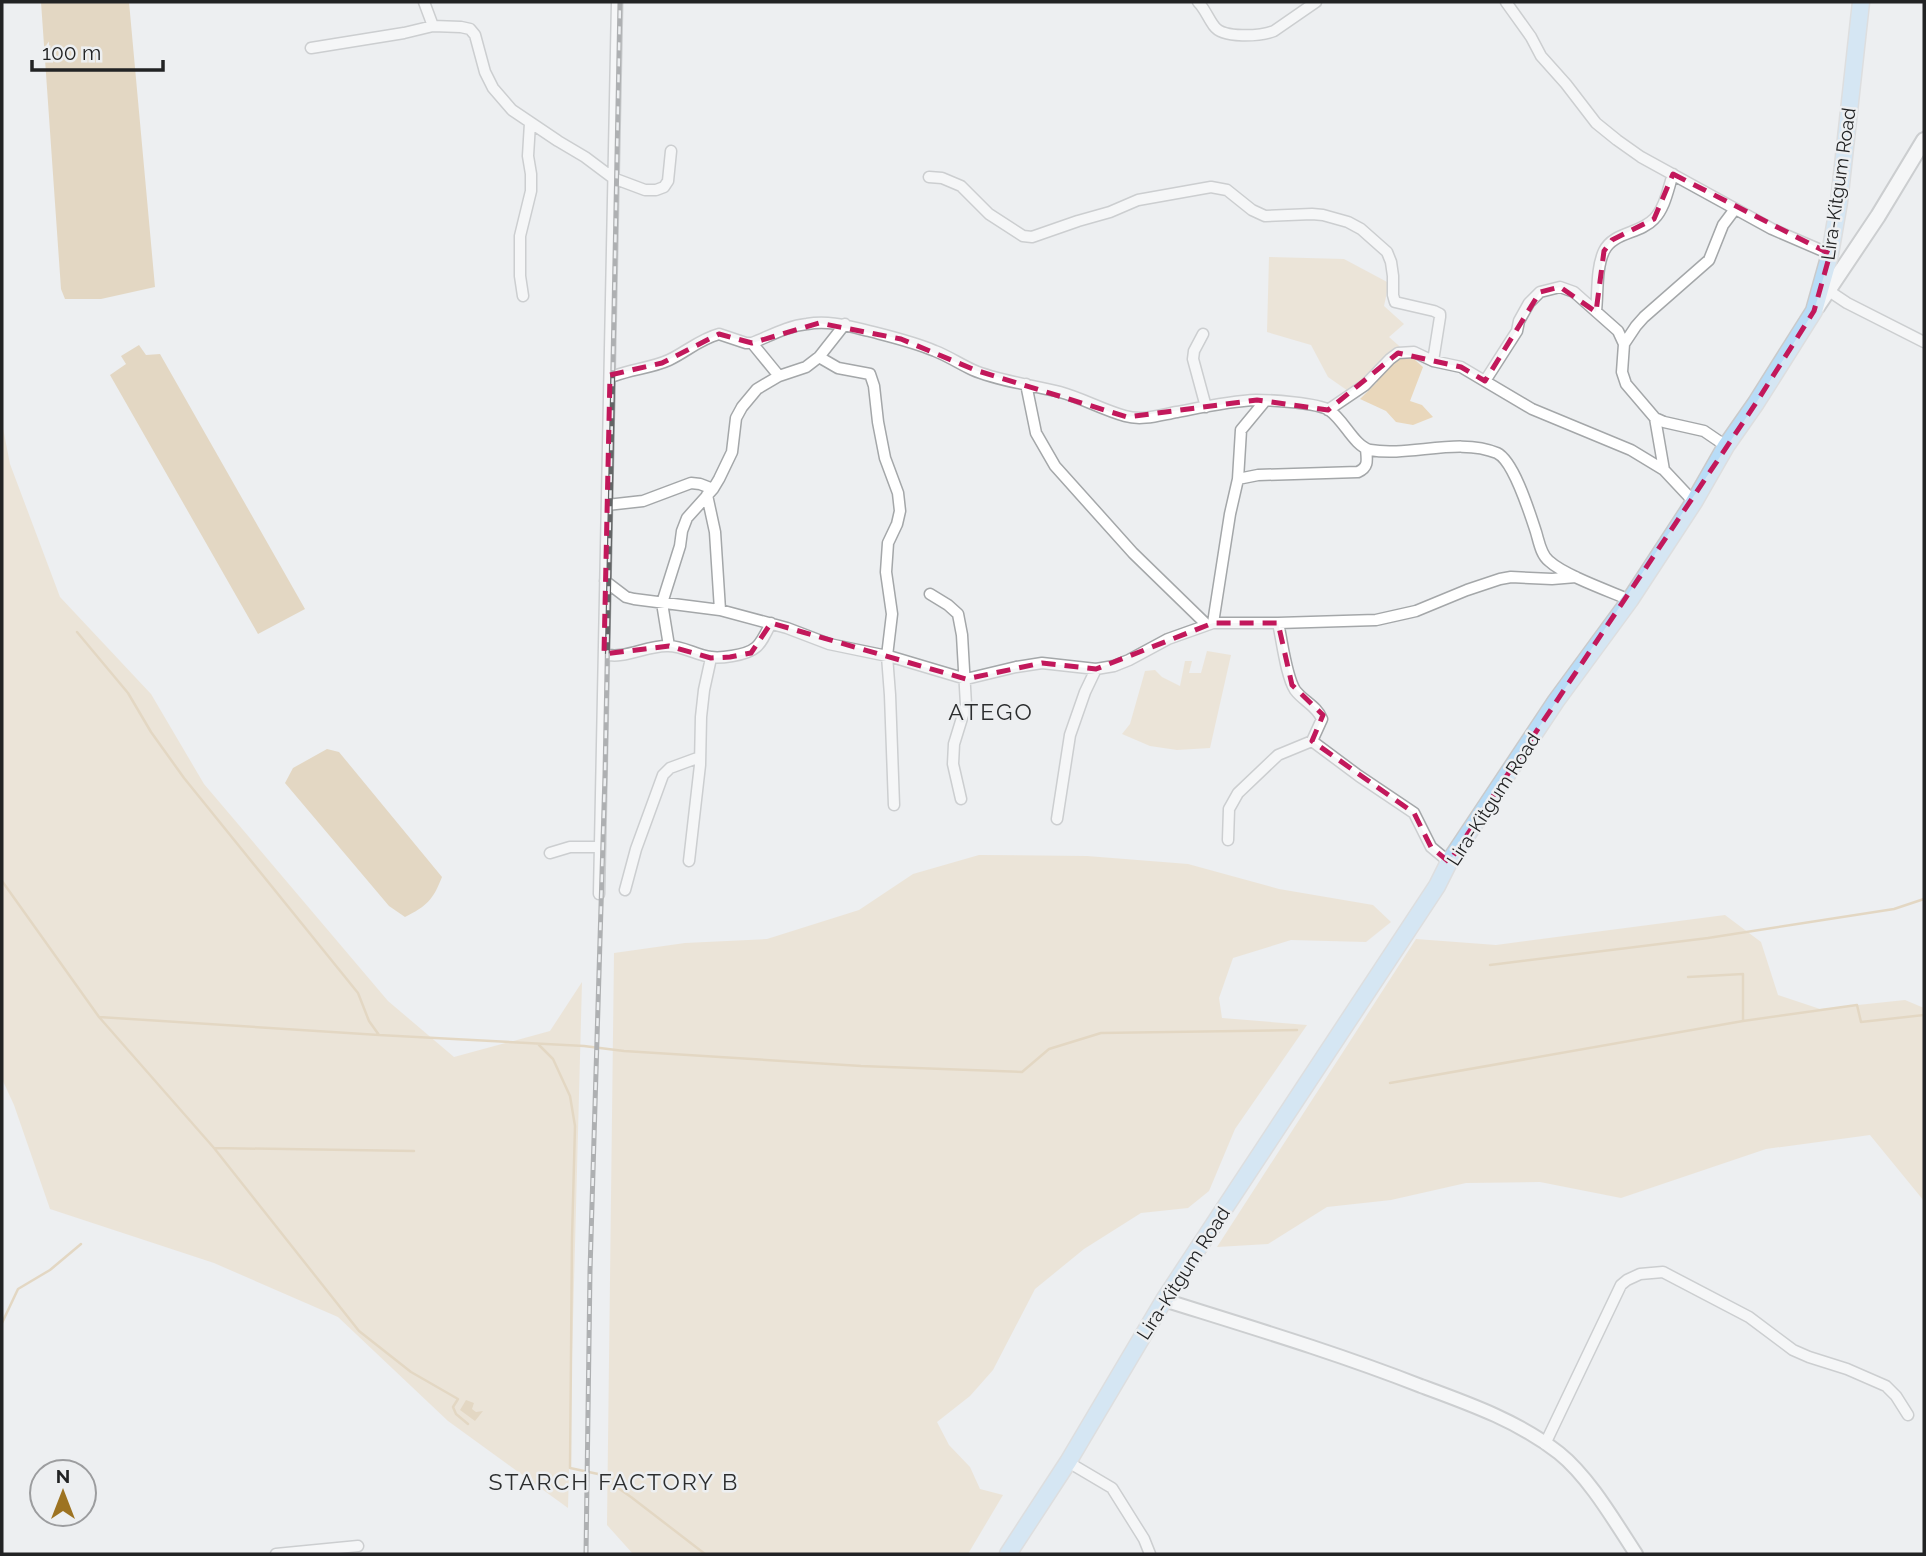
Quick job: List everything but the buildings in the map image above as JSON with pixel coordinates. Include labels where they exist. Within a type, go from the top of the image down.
[{"type":"main road","name":"Lira-Kitgum Road","points":[[1008,1554],[1068,1462],[1164,1300],[1556,701],[1630,600],[1814,311],[1830,254],[1839,202],[1861,2]]},
{"type":"main road","points":[[1814,311],[1924,140]]},
{"type":"street","points":[[424,2],[433,26]]},
{"type":"street","points":[[599,894],[617,2]]},
{"type":"street","points":[[1198,2],[1213,25],[1222,33],[1247,35],[1274,31],[1316,2]]},
{"type":"street","points":[[1506,2],[1541,56],[1595,123],[1641,157],[1772,229],[1830,254]]},
{"type":"street","points":[[311,48],[433,26],[470,29],[475,35],[482,63],[493,88],[512,110],[586,157],[613,178],[645,190],[664,187],[668,181],[671,151]]},
{"type":"street","points":[[523,296],[520,236],[531,191],[528,156],[530,123]]},
{"type":"street","points":[[1596,311],[1600,265],[1604,251],[1612,240],[1641,229],[1654,219],[1661,210],[1673,174]]},
{"type":"street","points":[[929,177],[942,178],[961,186],[989,214],[1023,236],[1032,237],[1078,220],[1110,212],[1138,200],[1210,187],[1227,190],[1252,210],[1265,216],[1312,214],[1348,222],[1361,229],[1387,252],[1392,269],[1395,302],[1440,314],[1433,361]]},
{"type":"street","points":[[1624,344],[1644,317],[1709,260],[1723,225],[1735,209]]},
{"type":"street","points":[[1485,380],[1517,331],[1519,321],[1529,303],[1540,292],[1560,286],[1574,292],[1618,331],[1624,344],[1622,372],[1626,384],[1655,418],[1704,431],[1726,446]]},
{"type":"street","points":[[1829,291],[1924,342]]},
{"type":"street","points":[[610,374],[614,376],[662,363],[719,334],[752,343],[800,325],[845,324],[944,354],[975,370],[1063,393],[1127,416],[1150,418],[1246,401],[1317,405],[1343,422],[1356,441],[1366,449],[1386,452],[1468,448],[1483,449],[1501,456],[1523,495],[1546,558],[1576,577],[1630,600]]},
{"type":"street","points":[[669,646],[662,603],[687,518],[710,492],[732,452],[736,418],[742,407],[757,389],[779,376],[806,367],[818,357],[845,324]]},
{"type":"street","points":[[1203,334],[1193,359],[1206,407]]},
{"type":"street","points":[[1908,335],[1924,335]]},
{"type":"street","points":[[752,343],[779,376]]},
{"type":"street","points":[[1328,410],[1365,385],[1398,353],[1414,352],[1433,361],[1461,367],[1532,409],[1631,450],[1664,470],[1694,502]]},
{"type":"street","points":[[818,357],[838,368],[870,374],[885,458],[898,493],[900,511],[888,542],[886,572],[892,614],[887,656],[894,805]]},
{"type":"street","points":[[1026,384],[1036,433],[1055,466],[1127,547],[1210,624]]},
{"type":"street","points":[[1210,624],[1238,479],[1240,435],[1243,427],[1265,401]]},
{"type":"street","points":[[1655,418],[1664,470]]},
{"type":"street","points":[[1238,479],[1258,475],[1357,472],[1364,469],[1367,463],[1366,449]]},
{"type":"street","points":[[607,505],[643,501],[691,483],[710,492]]},
{"type":"street","points":[[710,492],[720,610]]},
{"type":"street","points":[[605,581],[626,597],[720,610],[771,623],[829,644],[887,656],[966,680],[1042,663],[1096,669],[1114,666],[1168,639],[1210,624],[1376,620],[1416,611],[1500,579],[1576,577]]},
{"type":"street","points":[[930,594],[958,614],[962,635],[966,705],[954,744],[953,764],[961,799]]},
{"type":"street","points":[[604,654],[613,656],[669,646],[712,658],[751,653],[760,645],[771,623]]},
{"type":"street","points":[[1228,841],[1229,809],[1238,793],[1278,755],[1312,741],[1322,719],[1320,712],[1301,697],[1292,685],[1278,623]]},
{"type":"street","points":[[689,861],[704,690],[712,658]]},
{"type":"street","points":[[1057,819],[1070,735],[1096,669]]},
{"type":"street","points":[[1312,741],[1414,813],[1431,847],[1449,862]]},
{"type":"street","points":[[625,890],[636,849],[663,775],[670,768],[700,757]]},
{"type":"street","points":[[550,853],[570,847],[600,847]]},
{"type":"street","points":[[1545,1444],[1621,1285],[1640,1274],[1651,1272],[1662,1272],[1721,1301],[1749,1317],[1793,1350],[1886,1386],[1908,1415]]},
{"type":"street","points":[[1164,1300],[1290,1339],[1387,1373],[1489,1411],[1521,1427],[1560,1454],[1577,1471],[1636,1554]]},
{"type":"street","points":[[1068,1462],[1112,1488],[1144,1539],[1150,1554]]},
{"type":"street","points":[[276,1554],[358,1546]]},
{"type":"highlighted area","points":[[1673,174],[1830,254],[1814,311],[1756,403],[1449,862],[1431,847],[1414,813],[1312,741],[1323,715],[1292,685],[1278,623],[1213,623],[1096,669],[1042,663],[966,679],[771,623],[751,653],[730,657],[711,658],[669,646],[604,654],[610,375],[662,363],[719,334],[752,343],[819,323],[901,339],[975,370],[1127,417],[1257,400],[1328,410],[1398,353],[1461,367],[1485,381],[1540,292],[1560,287],[1596,312],[1604,251],[1612,240],[1654,219]]},
{"type":"shaded area","points":[[41,2],[129,2],[155,287],[101,299],[65,299],[61,289]]},
{"type":"shaded area","points":[[1269,257],[1344,259],[1389,283],[1384,306],[1404,324],[1389,337],[1423,367],[1410,401],[1422,405],[1433,417],[1413,425],[1396,422],[1386,411],[1360,399],[1377,382],[1369,377],[1351,393],[1328,377],[1311,345],[1267,332]]},
{"type":"shaded area","points":[[139,345],[146,355],[160,354],[305,609],[258,634],[110,375],[126,364],[121,356]]},
{"type":"shaded area","points":[[2,423],[10,464],[60,597],[151,694],[204,784],[388,1001],[454,1057],[550,1031],[582,982],[568,1508],[448,1421],[338,1317],[214,1263],[50,1209],[14,1105],[2,1079]]},
{"type":"shaded area","points":[[1207,651],[1231,655],[1210,748],[1177,750],[1150,746],[1122,734],[1130,724],[1145,671],[1155,670],[1162,677],[1180,686],[1185,661],[1192,661],[1189,673],[1201,673]]},
{"type":"shaded area","points":[[327,749],[339,752],[442,877],[428,902],[405,917],[389,906],[285,783],[293,768]]},
{"type":"shaded area","points":[[979,855],[1087,856],[1188,864],[1279,889],[1373,905],[1391,922],[1366,942],[1291,940],[1233,958],[1219,998],[1222,1018],[1307,1025],[1235,1129],[1209,1191],[1188,1208],[1141,1213],[1084,1249],[1035,1289],[993,1370],[970,1396],[937,1422],[949,1445],[970,1467],[980,1489],[1003,1495],[968,1554],[633,1554],[607,1525],[614,953],[685,943],[767,939],[859,910],[913,874]]},
{"type":"shaded area","points":[[1725,915],[1761,942],[1778,995],[1820,1009],[1905,1000],[1924,1008],[1924,1201],[1870,1135],[1766,1149],[1621,1198],[1540,1182],[1466,1183],[1391,1200],[1327,1207],[1268,1244],[1217,1247],[1416,939],[1496,945]]},
{"type":"shaded area","points":[[466,1400],[474,1403],[472,1409],[476,1412],[483,1411],[475,1421],[460,1410]]},
{"type":"waterway","points":[[77,632],[128,693],[151,732],[184,778],[358,993],[369,1021],[379,1035],[584,1046],[624,1051],[861,1066],[1022,1072],[1049,1049],[1101,1033],[1297,1030]]},
{"type":"waterway","points":[[2,881],[99,1017],[214,1148],[359,1331],[411,1372],[458,1399],[453,1407],[456,1414],[468,1424]]},
{"type":"waterway","points":[[1490,965],[1708,938],[1894,909],[1924,899]]},
{"type":"waterway","points":[[1688,977],[1743,974],[1743,1021],[1857,1005],[1861,1022],[1924,1015]]},
{"type":"waterway","points":[[99,1017],[379,1035]]},
{"type":"waterway","points":[[1390,1083],[1743,1021]]},
{"type":"waterway","points":[[539,1045],[553,1059],[570,1096],[575,1126],[570,1468],[598,1474],[705,1554]]},
{"type":"waterway","points":[[214,1148],[414,1151]]},
{"type":"waterway","points":[[2,1323],[18,1289],[50,1270],[81,1244]]},
{"type":"railway","points":[[586,1554],[590,1271],[605,774],[620,2]]},
{"type":"district","name":"ATEGO","points":[[991,712]]},
{"type":"district","name":"STARCH FACTORY B","points":[[614,1482]]}]
